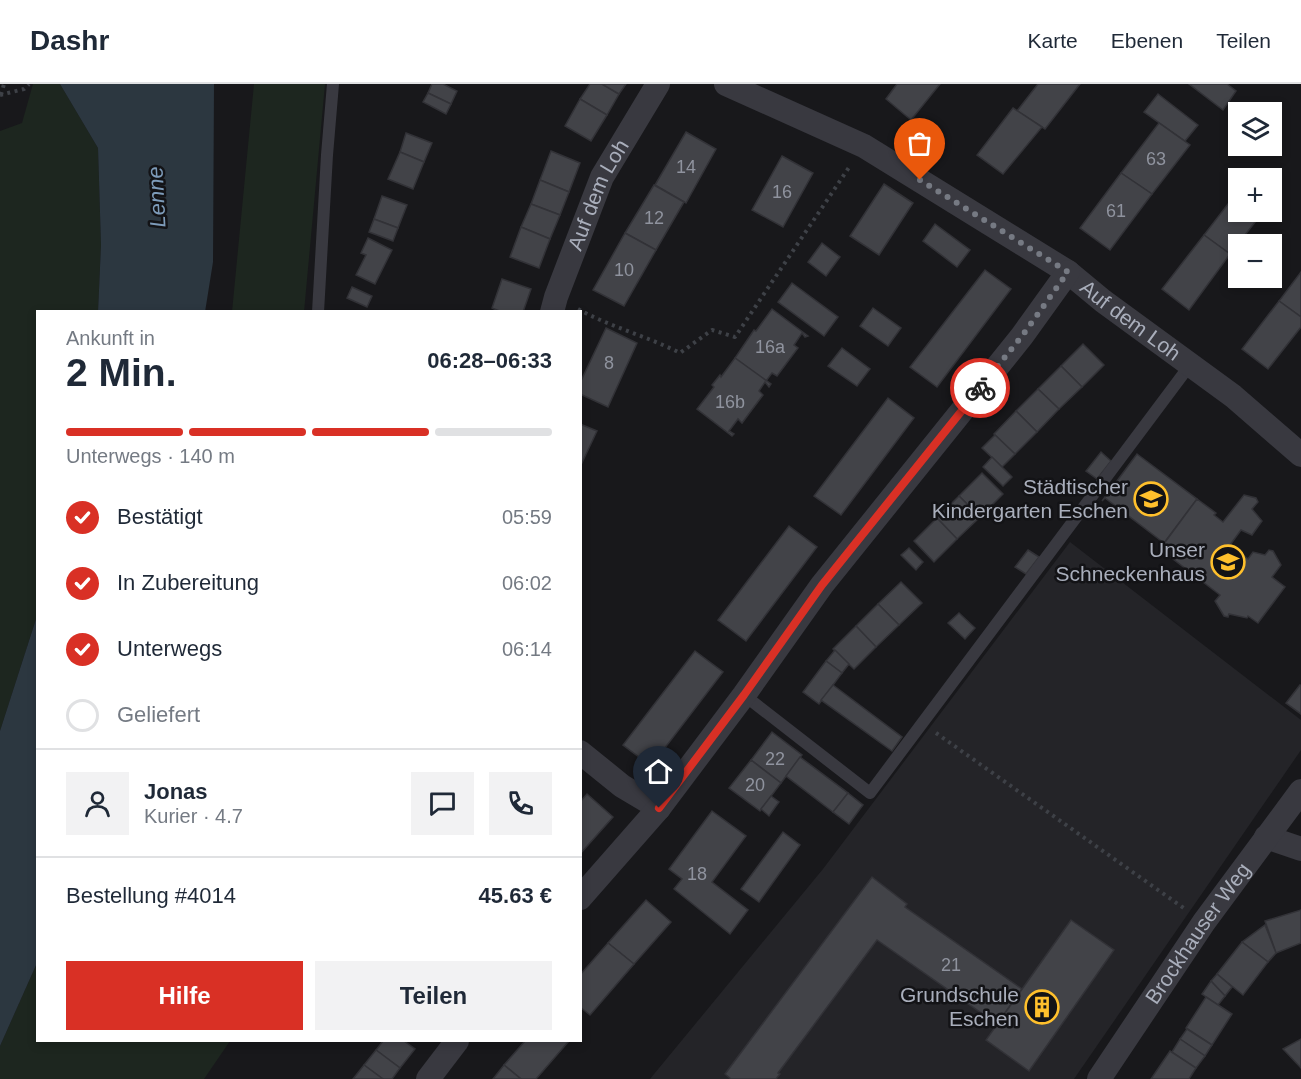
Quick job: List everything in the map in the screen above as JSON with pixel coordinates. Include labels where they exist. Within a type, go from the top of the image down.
[{"type":"street","name":"Auf dem Loh","points":[[553,310],[602,177],[658,84]]},
{"type":"street","name":"Auf dem Loh","points":[[742,87],[864,146],[1068,272],[1103,301],[1233,396],[1301,455]]},
{"type":"street","points":[[582,896],[659,808],[744,695],[822,585],[1022,336],[1068,272]]},
{"type":"street","points":[[582,754],[622,786],[659,808]]},
{"type":"street","name":"Brockhauser Weg","points":[[1099,1079],[1204,922],[1301,791]]},
{"type":"street","points":[[1266,837],[1301,849]]},
{"type":"street","points":[[428,1079],[456,1042]]},
{"type":"lane","points":[[318,310],[333,84]]},
{"type":"lane","points":[[744,695],[870,793],[1190,365]]},
{"type":"path","points":[[4,84],[1,95],[24,89],[28,84]]},
{"type":"path","points":[[591,316],[680,353],[712,330],[735,337],[864,146]]},
{"type":"path","points":[[921,722],[1204,922]]},
{"type":"shaded area","points":[[33,84],[60,84],[98,148],[101,245],[98,310],[36,310],[36,619],[0,731],[0,131],[22,123]]},
{"type":"shaded area","points":[[254,84],[325,84],[304,310],[232,310]]},
{"type":"shaded area","points":[[1070,542],[1301,720],[1301,750],[1074,1079],[650,1079],[823,869]]},
{"type":"shaded area","points":[[36,965],[36,1042],[229,1042],[204,1079],[0,1079],[0,1046]]},
{"type":"water","name":"Lenne","points":[[60,84],[214,84],[213,262],[205,310],[98,310],[101,245],[98,148]]},
{"type":"water","points":[[36,619],[36,965],[0,1046],[0,731]]},
{"type":"building","points":[[432,84],[443,84],[457,91],[451,104],[428,93]]},
{"type":"building","points":[[590,84],[602,84],[619,94],[607,115],[580,99]]},
{"type":"building","points":[[602,84],[626,84],[619,94]]},
{"type":"building","points":[[897,84],[940,84],[911,120],[886,99]]},
{"type":"building","points":[[1038,84],[1080,84],[1045,129],[1017,111]]},
{"type":"building","points":[[1189,84],[1227,84],[1236,91],[1223,110]]},
{"type":"building","points":[[428,93],[451,104],[446,114],[423,102]]},
{"type":"building","points":[[1158,94],[1198,125],[1185,141],[1144,112]]},
{"type":"building","points":[[580,99],[607,115],[591,141],[565,126]]},
{"type":"building","points":[[1013,108],[1042,127],[1003,174],[977,155]]},
{"type":"building","points":[[1159,123],[1190,145],[1152,194],[1121,173]]},
{"type":"building","points":[[686,132],[716,149],[686,203],[655,185]]},
{"type":"building","points":[[406,133],[432,143],[424,162],[400,152]]},
{"type":"building","points":[[551,151],[580,163],[569,192],[540,180]]},
{"type":"building","points":[[400,152],[424,162],[413,189],[388,179]]},
{"type":"building","points":[[782,156],[813,173],[783,227],[752,210]]},
{"type":"building","points":[[1121,173],[1152,194],[1110,250],[1080,228]]},
{"type":"building","points":[[540,180],[569,192],[560,215],[531,204]]},
{"type":"building","points":[[884,184],[913,203],[879,255],[850,236]]},
{"type":"building","points":[[654,185],[684,202],[656,250],[625,233]]},
{"type":"building","points":[[382,196],[407,205],[398,228],[374,219]]},
{"type":"building","points":[[531,204],[560,215],[550,239],[521,227]]},
{"type":"building","points":[[1228,204],[1228,222],[1255,222],[1246,234],[1228,234],[1228,253],[1204,235]]},
{"type":"building","points":[[374,219],[398,228],[393,241],[369,232]]},
{"type":"building","points":[[935,224],[970,250],[957,267],[923,241]]},
{"type":"building","points":[[521,227],[550,239],[539,268],[510,257]]},
{"type":"building","points":[[625,233],[656,250],[624,306],[593,290]]},
{"type":"building","points":[[1204,235],[1228,253],[1228,257],[1189,310],[1162,289]]},
{"type":"building","points":[[368,238],[392,250],[375,284],[356,275],[366,255],[361,253]]},
{"type":"building","points":[[822,243],[840,257],[826,276],[808,262]]},
{"type":"building","points":[[985,270],[1011,289],[937,387],[910,367]]},
{"type":"building","points":[[1301,272],[1301,317],[1279,301]]},
{"type":"building","points":[[502,279],[531,289],[524,310],[492,308]]},
{"type":"building","points":[[792,283],[838,317],[824,336],[778,302]]},
{"type":"building","points":[[352,287],[372,296],[367,307],[347,298]]},
{"type":"building","points":[[1279,301],[1301,317],[1301,327],[1268,369],[1242,349]]},
{"type":"building","points":[[873,308],[901,328],[888,346],[860,326]]},
{"type":"building","points":[[772,309],[808,336],[805,337],[802,333],[794,345],[798,348],[777,376],[772,373],[766,381],[735,358]]},
{"type":"building","points":[[606,328],[637,343],[608,407],[582,395],[582,379]]},
{"type":"building","points":[[1083,344],[1104,365],[1082,387],[1061,366]]},
{"type":"building","points":[[842,348],[870,369],[857,386],[828,366]]},
{"type":"building","points":[[735,358],[771,384],[769,387],[765,382],[759,391],[763,395],[742,423],[738,419],[729,431],[734,434],[732,436],[697,409],[714,387],[712,385]]},
{"type":"building","points":[[1061,366],[1082,387],[1059,409],[1038,389]]},
{"type":"building","points":[[1038,389],[1059,409],[1037,432],[1016,411]]},
{"type":"building","points":[[888,398],[914,418],[841,515],[814,496]]},
{"type":"building","points":[[1016,411],[1037,432],[1015,454],[994,434]]},
{"type":"building","points":[[582,425],[597,431],[582,463]]},
{"type":"building","points":[[995,435],[1015,454],[1002,467],[982,448]]},
{"type":"building","points":[[1101,452],[1111,461],[1097,479],[1086,471]]},
{"type":"building","name":"Städtischer Kindergarten Eschen","points":[[1137,454],[1197,499],[1164,543],[1105,498],[1102,501]]},
{"type":"building","points":[[992,457],[1012,477],[1003,486],[983,467]]},
{"type":"building","points":[[982,473],[1003,494],[980,517],[959,496]]},
{"type":"building","name":"Unser Schneckenhaus","points":[[1244,495],[1256,498],[1258,502],[1252,509],[1262,521],[1252,535],[1241,530],[1230,545],[1248,559],[1253,552],[1265,555],[1269,550],[1273,551],[1281,565],[1272,577],[1285,587],[1258,623],[1248,616],[1247,618],[1229,614],[1228,617],[1224,616],[1215,601],[1220,595],[1160,549],[1197,499],[1216,513],[1214,515],[1223,522]]},
{"type":"building","points":[[959,496],[980,517],[957,539],[937,518]]},
{"type":"building","points":[[937,518],[957,539],[934,562],[914,541]]},
{"type":"building","points":[[789,526],[817,547],[746,641],[718,620]]},
{"type":"building","points":[[909,548],[923,562],[916,570],[901,555]]},
{"type":"building","points":[[1028,550],[1039,557],[1026,574],[1015,567]]},
{"type":"building","points":[[901,582],[922,603],[899,625],[878,604]]},
{"type":"building","points":[[878,604],[899,625],[876,647],[856,626]]},
{"type":"building","points":[[959,613],[975,628],[965,639],[948,623]]},
{"type":"building","points":[[856,626],[876,647],[854,669],[833,649]]},
{"type":"building","points":[[835,650],[849,664],[842,673],[826,661]]},
{"type":"building","points":[[695,651],[723,672],[651,766],[623,745]]},
{"type":"building","points":[[826,661],[842,673],[819,704],[803,692]]},
{"type":"building","points":[[833,685],[902,737],[892,751],[821,700]]},
{"type":"building","points":[[1301,686],[1301,714],[1286,703]]},
{"type":"building","points":[[772,732],[802,755],[781,783],[751,760]]},
{"type":"building","points":[[800,757],[848,793],[833,812],[786,776]]},
{"type":"building","points":[[751,760],[781,783],[760,811],[729,788]]},
{"type":"building","points":[[848,793],[863,805],[849,824],[833,812]]},
{"type":"building","points":[[587,794],[613,817],[582,852],[582,800]]},
{"type":"building","points":[[771,796],[779,802],[769,816],[761,809]]},
{"type":"building","points":[[712,811],[746,836],[712,882],[748,910],[730,934],[674,889],[682,879],[669,869]]},
{"type":"building","points":[[783,832],[800,845],[759,902],[741,889]]},
{"type":"building","points":[[872,877],[907,904],[905,907],[1022,989],[997,1024],[877,940],[778,1073],[780,1074],[776,1079],[731,1079],[725,1074]]},
{"type":"building","points":[[646,900],[671,922],[634,964],[608,943]]},
{"type":"building","points":[[1301,910],[1301,943],[1276,953],[1265,921]]},
{"type":"building","name":"Grundschule Eschen","points":[[1071,920],[1114,950],[1029,1071],[986,1040]]},
{"type":"building","points":[[1265,925],[1276,953],[1268,962],[1242,942]]},
{"type":"building","points":[[1242,942],[1268,962],[1243,995],[1217,974]]},
{"type":"building","points":[[608,943],[634,964],[590,1015],[582,1009],[582,973]]},
{"type":"building","points":[[1217,974],[1232,987],[1225,996],[1211,981]]},
{"type":"building","points":[[1211,981],[1225,996],[1218,1005],[1202,994]]},
{"type":"building","points":[[1206,997],[1232,1014],[1212,1045],[1186,1028]]},
{"type":"building","points":[[1187,1029],[1212,1045],[1205,1056],[1180,1039]]},
{"type":"building","points":[[1180,1039],[1205,1056],[1196,1068],[1172,1052]]},
{"type":"building","points":[[1301,1039],[1301,1068],[1283,1049]]},
{"type":"building","points":[[382,1042],[405,1042],[415,1049],[400,1068],[376,1050]]},
{"type":"building","points":[[524,1042],[568,1042],[536,1079],[521,1079],[504,1065]]},
{"type":"building","points":[[376,1050],[400,1068],[392,1079],[383,1079],[364,1065]]},
{"type":"building","points":[[1170,1051],[1196,1068],[1189,1079],[1151,1079]]},
{"type":"building","points":[[364,1065],[383,1079],[353,1079]]},
{"type":"building","points":[[504,1065],[521,1079],[493,1079]]},
{"type":"way so far","points":[[920,180],[1068,272],[1022,336],[980,388]]},
{"type":"place","name":"Städtischer Kindergarten Eschen","points":[[1151,499]]},
{"type":"place","name":"Unser Schneckenhaus","points":[[1228,562]]},
{"type":"place","name":"Grundschule Eschen","points":[[1042,1007]]},
{"type":"route","points":[[659,808],[744,695],[822,585],[980,388]]}]
